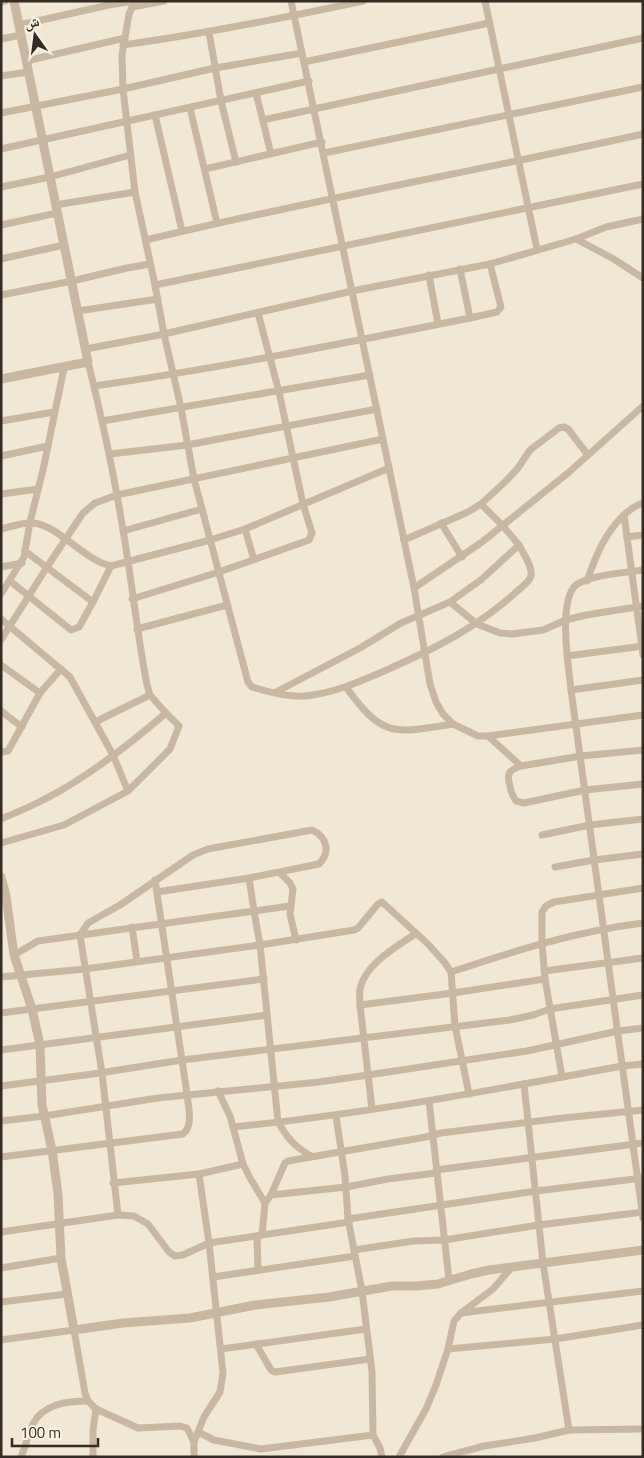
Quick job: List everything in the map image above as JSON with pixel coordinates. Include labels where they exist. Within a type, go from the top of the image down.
[{"type":"street","points":[[1,2],[5,1]]},
{"type":"street","points":[[1,843],[64,825],[128,791],[170,749],[179,726],[166,714],[150,694],[146,685],[110,454],[88,362],[14,1]]},
{"type":"street","points":[[19,25],[108,3],[164,1]]},
{"type":"street","points":[[292,1],[414,588],[424,653],[436,702],[443,714],[453,724],[478,736],[643,715]]},
{"type":"street","points":[[26,61],[124,42],[209,32],[295,16],[334,4],[363,1]]},
{"type":"street","points":[[485,1],[537,249]]},
{"type":"street","points":[[134,3],[129,14],[124,42],[123,89],[135,192],[181,408],[194,479],[248,682],[252,687],[303,696],[346,687],[424,653],[477,624],[529,580],[531,575],[530,568],[519,545],[481,504]]},
{"type":"street","points":[[304,62],[488,22]]},
{"type":"street","points":[[209,32],[221,101],[236,162]]},
{"type":"street","points":[[1,39],[21,35]]},
{"type":"street","points":[[263,120],[643,38]]},
{"type":"street","points":[[1,113],[123,89],[215,68],[302,53]]},
{"type":"street","points":[[1,76],[28,72]]},
{"type":"street","points":[[1,149],[309,81]]},
{"type":"street","points":[[324,153],[643,87]]},
{"type":"street","points":[[256,93],[271,154]]},
{"type":"street","points":[[190,108],[217,223]]},
{"type":"street","points":[[156,115],[182,231]]},
{"type":"street","points":[[146,240],[217,223],[643,134]]},
{"type":"street","points":[[205,169],[322,142]]},
{"type":"street","points":[[1,187],[50,177],[130,154]]},
{"type":"street","points":[[155,285],[643,184]]},
{"type":"street","points":[[1,225],[56,209],[135,192]]},
{"type":"street","points":[[86,349],[164,334],[428,275],[490,264],[576,239],[606,227],[643,219]]},
{"type":"street","points":[[576,239],[612,258],[643,278]]},
{"type":"street","points":[[1,259],[64,245]]},
{"type":"street","points":[[1,295],[150,264]]},
{"type":"street","points":[[94,386],[270,357],[497,312],[501,306],[490,264]]},
{"type":"street","points":[[460,269],[470,318]]},
{"type":"street","points":[[428,275],[438,324]]},
{"type":"street","points":[[78,311],[158,299]]},
{"type":"street","points":[[132,599],[219,572],[312,538],[292,457],[279,392],[258,313]]},
{"type":"street","points":[[1,379],[88,362]]},
{"type":"street","points":[[1,594],[22,563],[64,368]]},
{"type":"street","points":[[102,421],[370,375]]},
{"type":"street","points":[[414,588],[462,557],[557,482],[643,406]]},
{"type":"street","points":[[110,454],[188,445],[377,408]]},
{"type":"street","points":[[1,421],[54,412]]},
{"type":"street","points":[[404,540],[468,512],[481,504],[518,468],[530,450],[559,428],[564,427],[568,429],[588,455]]},
{"type":"street","points":[[1,640],[65,539],[83,513],[95,504],[117,495],[383,439]]},
{"type":"street","points":[[1,456],[48,446]]},
{"type":"street","points":[[1,529],[30,522],[38,523],[98,562],[111,566],[245,529],[389,468]]},
{"type":"street","points":[[1,494],[38,489]]},
{"type":"street","points":[[587,581],[605,536],[615,523],[636,505],[643,502]]},
{"type":"street","points":[[123,531],[202,509]]},
{"type":"street","points":[[624,515],[631,572],[639,607],[643,655]]},
{"type":"street","points":[[441,523],[462,557]]},
{"type":"street","points":[[245,529],[254,560]]},
{"type":"street","points":[[627,538],[643,535]]},
{"type":"street","points":[[275,692],[360,648],[402,623],[450,602],[482,579],[519,545]]},
{"type":"street","points":[[25,551],[93,602]]},
{"type":"street","points":[[1,567],[22,563]]},
{"type":"street","points":[[10,581],[71,630],[79,627],[111,566]]},
{"type":"street","points":[[213,1277],[414,1241],[444,1240],[538,1225],[643,1214],[640,1178],[628,1112],[571,690],[567,656],[566,620],[570,594],[578,584],[643,570]]},
{"type":"street","points":[[450,602],[477,624],[500,633],[512,634],[543,630],[566,620],[639,607]]},
{"type":"street","points":[[137,629],[228,605]]},
{"type":"street","points":[[1,619],[61,668],[74,682],[113,755],[128,791]]},
{"type":"street","points":[[567,656],[642,646]]},
{"type":"street","points":[[1,665],[40,693]]},
{"type":"street","points":[[1,752],[8,751],[40,693],[61,668]]},
{"type":"street","points":[[571,690],[643,680]]},
{"type":"street","points":[[346,687],[359,705],[373,719],[388,728],[416,730],[453,724]]},
{"type":"street","points":[[96,722],[150,694]]},
{"type":"street","points":[[1,711],[22,727]]},
{"type":"street","points":[[1,819],[68,787],[166,714]]},
{"type":"street","points":[[488,736],[521,766]]},
{"type":"street","points":[[643,750],[581,756],[521,766],[512,769],[508,773],[507,778],[513,797],[516,801],[524,803],[585,790],[643,784]]},
{"type":"street","points":[[542,835],[590,825],[643,819]]},
{"type":"street","points":[[118,1214],[102,1073],[80,935],[88,923],[120,905],[192,855],[208,849],[312,830],[320,834],[326,849],[324,858],[318,864],[280,873],[157,892]]},
{"type":"street","points":[[555,867],[643,854]]},
{"type":"street","points":[[280,873],[293,889],[290,914],[296,940]]},
{"type":"street","points":[[1,877],[6,896],[14,955],[32,1009],[40,1045],[44,1116],[52,1150],[58,1194],[62,1258],[81,1375],[88,1401],[96,1409],[138,1428],[180,1426],[187,1428],[194,1442]]},
{"type":"street","points":[[249,878],[260,945],[278,1122],[288,1139],[296,1147],[311,1156]]},
{"type":"street","points":[[1,1157],[183,1134],[188,1130],[190,1123],[187,1094],[155,880]]},
{"type":"street","points":[[562,1077],[544,975],[542,912],[546,906],[554,902],[643,888]]},
{"type":"street","points":[[1,978],[20,974],[85,969],[137,962],[354,930],[382,902],[445,963],[451,972],[455,1026],[469,1094]]},
{"type":"street","points":[[14,955],[38,941],[290,906]]},
{"type":"street","points":[[451,972],[489,958],[542,943],[604,928],[643,922]]},
{"type":"street","points":[[132,927],[137,962]]},
{"type":"street","points":[[372,1109],[360,1005],[360,988],[374,965],[384,955],[415,934]]},
{"type":"street","points":[[360,1005],[453,993],[643,958]]},
{"type":"street","points":[[1,1013],[264,979]]},
{"type":"street","points":[[1,1086],[41,1082],[182,1060],[510,1020],[533,1015],[550,1008],[643,995]]},
{"type":"street","points":[[1,1050],[267,1015]]},
{"type":"street","points":[[1,1121],[187,1094],[319,1082],[368,1075],[556,1045],[618,1031],[643,1028]]},
{"type":"street","points":[[233,1127],[336,1116],[372,1109],[429,1102],[622,1066],[643,1064]]},
{"type":"street","points":[[524,1084],[538,1225],[569,1430]]},
{"type":"street","points":[[218,1091],[233,1127],[244,1164],[265,1203]]},
{"type":"street","points":[[429,1102],[449,1280]]},
{"type":"street","points":[[258,1270],[259,1236],[265,1203],[272,1195],[285,1163],[288,1161],[432,1135],[643,1110]]},
{"type":"street","points":[[336,1116],[346,1187],[348,1220],[362,1291],[372,1372],[373,1435],[380,1448],[382,1457]]},
{"type":"street","points":[[272,1195],[346,1187],[436,1171],[643,1143]]},
{"type":"street","points":[[113,1183],[199,1174],[244,1164]]},
{"type":"street","points":[[194,1457],[194,1442],[204,1417],[223,1384],[213,1277],[199,1174]]},
{"type":"street","points":[[1,1232],[118,1214],[134,1216],[148,1224],[169,1252],[175,1256],[183,1256],[209,1243],[440,1205],[640,1178]]},
{"type":"street","points":[[1,1340],[122,1323],[190,1318],[255,1305],[329,1297],[392,1286],[438,1284],[471,1274],[643,1250]]},
{"type":"street","points":[[1,1268],[62,1258]]},
{"type":"street","points":[[399,1457],[426,1409],[448,1349],[454,1321],[460,1312],[493,1289],[511,1268]]},
{"type":"street","points":[[460,1312],[643,1291]]},
{"type":"street","points":[[1,1302],[67,1294]]},
{"type":"street","points":[[448,1349],[555,1339],[643,1325]]},
{"type":"street","points":[[221,1349],[366,1329]]},
{"type":"street","points":[[256,1344],[269,1367],[275,1372],[370,1359]]},
{"type":"street","points":[[21,1457],[32,1426],[39,1414],[58,1404],[88,1401]]},
{"type":"street","points":[[93,1457],[93,1430],[96,1409]]},
{"type":"street","points":[[443,1457],[484,1446],[526,1440],[569,1430],[643,1430]]},
{"type":"street","points":[[198,1432],[214,1440],[261,1449],[373,1435]]}]
